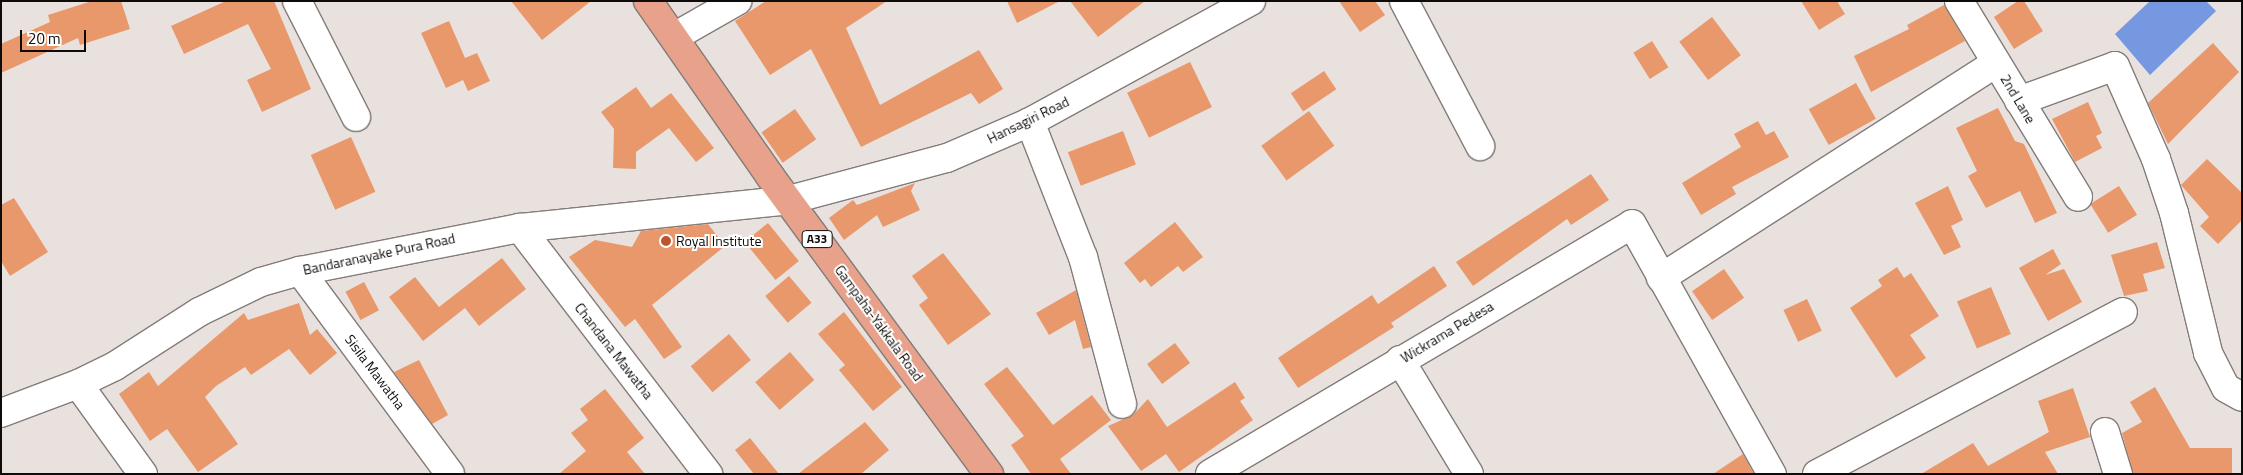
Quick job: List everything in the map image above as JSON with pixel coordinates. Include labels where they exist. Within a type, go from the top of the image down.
[{"type":"highway","name":"Gampaha-Yakkala Road","points":[[648,1],[789,200],[989,474]]},
{"type":"street","points":[[297,1],[356,117]]},
{"type":"street","points":[[674,37],[737,1]]},
{"type":"street","name":"Hansagiri Road","points":[[789,200],[938,160],[1030,122],[1251,1]]},
{"type":"street","points":[[1404,1],[1480,146]]},
{"type":"street","name":"2nd Lane","points":[[1959,1],[2078,197]]},
{"type":"street","points":[[1772,474],[1661,278],[1996,63]]},
{"type":"street","points":[[2020,101],[2115,66],[2156,159],[2174,213],[2208,353],[2226,388],[2242,396]]},
{"type":"street","points":[[1030,122],[1082,257],[1122,404]]},
{"type":"street","name":"Bandaranayake Pura Road","points":[[1,413],[78,384],[115,366],[199,312],[261,282],[300,270],[520,228],[789,200]]},
{"type":"street","name":"Wickrama Pedesa","points":[[1210,474],[1632,224],[1661,278]]},
{"type":"street","name":"Chandana Mawatha","points":[[520,228],[708,474]]},
{"type":"street","name":"Sisila Mawatha","points":[[300,270],[450,474]]},
{"type":"street","points":[[1817,474],[2123,312]]},
{"type":"street","points":[[1400,360],[1469,474]]},
{"type":"street","points":[[78,384],[143,474]]},
{"type":"street","points":[[2105,432],[2118,474]]},
{"type":"water","points":[[2150,1],[2206,1],[2216,11],[2150,75],[2115,34]]},
{"type":"building","points":[[92,1],[121,1],[130,29],[80,45],[78,38],[1,73],[1,44],[50,22],[48,15]]},
{"type":"building","points":[[226,1],[274,1],[311,89],[262,112],[247,80],[271,69],[248,24],[184,54],[171,26]]},
{"type":"building","points":[[511,1],[591,1],[542,40]]},
{"type":"building","points":[[766,1],[887,1],[846,28],[880,105],[979,50],[1003,89],[979,104],[971,93],[861,147],[811,49],[770,75],[735,21]]},
{"type":"building","points":[[1007,1],[1060,1],[1017,23]]},
{"type":"building","points":[[1070,1],[1145,1],[1098,37]]},
{"type":"building","points":[[1339,1],[1375,1],[1385,15],[1360,32]]},
{"type":"building","points":[[1801,1],[1837,1],[1845,14],[1819,30]]},
{"type":"building","points":[[2018,1],[2024,1],[2043,31],[2014,49],[1994,17]]},
{"type":"building","points":[[1944,5],[1965,41],[1871,92],[1854,56],[1909,29],[1907,25]]},
{"type":"building","points":[[1712,17],[1741,55],[1708,80],[1679,42]]},
{"type":"building","points":[[449,21],[465,58],[477,53],[490,81],[468,91],[463,80],[446,88],[421,33]]},
{"type":"building","points":[[1652,41],[1668,67],[1650,79],[1633,53]]},
{"type":"building","points":[[2213,43],[2239,72],[2168,144],[2148,103]]},
{"type":"building","points":[[1190,62],[1212,107],[1149,138],[1127,93]]},
{"type":"building","points":[[1324,71],[1336,89],[1303,112],[1291,93]]},
{"type":"building","points":[[1856,83],[1876,119],[1829,145],[1809,109]]},
{"type":"building","points":[[636,87],[651,108],[671,93],[714,148],[696,162],[669,128],[636,152],[636,169],[613,168],[614,129],[601,112]]},
{"type":"building","points":[[2088,102],[2102,133],[2096,136],[2102,148],[2075,162],[2052,119]]},
{"type":"building","points":[[1998,108],[2015,141],[2024,144],[2057,213],[2035,223],[2020,191],[1986,208],[1968,176],[1977,171],[1956,128]]},
{"type":"building","points":[[795,109],[816,139],[783,163],[761,133]]},
{"type":"building","points":[[1309,111],[1334,146],[1287,180],[1261,146]]},
{"type":"building","points":[[1758,121],[1766,135],[1774,131],[1789,157],[1732,187],[1736,194],[1701,215],[1682,183],[1741,147],[1734,134]]},
{"type":"building","points":[[1123,131],[1136,165],[1081,186],[1068,152]]},
{"type":"building","points":[[351,137],[375,192],[335,210],[311,155]]},
{"type":"building","points":[[2207,159],[2242,193],[2242,220],[2218,244],[2200,226],[2209,217],[2181,185]]},
{"type":"building","points":[[1591,174],[1609,200],[1571,225],[1567,219],[1473,286],[1456,262]]},
{"type":"building","points":[[915,183],[911,191],[920,210],[883,227],[877,215],[844,240],[829,218],[853,200],[857,205]]},
{"type":"building","points":[[1948,186],[1963,220],[1951,226],[1961,247],[1944,255],[1915,203]]},
{"type":"building","points":[[2119,186],[2137,215],[2108,233],[2090,204]]},
{"type":"building","points":[[14,198],[48,252],[10,276],[1,261],[1,205]]},
{"type":"building","points":[[1175,222],[1203,257],[1183,272],[1178,266],[1151,287],[1145,279],[1140,283],[1124,263]]},
{"type":"building","points":[[768,223],[799,261],[776,280],[745,242]]},
{"type":"building","points":[[708,224],[725,246],[652,305],[682,347],[664,359],[635,319],[625,327],[569,257],[595,240],[632,247],[641,231]]},
{"type":"building","points":[[2157,242],[2165,268],[2143,274],[2148,291],[2124,296],[2111,255]]},
{"type":"building","points":[[2053,249],[2061,264],[2045,275],[2064,269],[2082,302],[2048,321],[2019,268]]},
{"type":"building","points":[[943,253],[991,314],[948,345],[919,305],[928,298],[912,276]]},
{"type":"building","points":[[502,258],[526,289],[479,326],[465,308],[423,341],[389,297],[415,277],[439,307]]},
{"type":"building","points":[[1434,266],[1447,286],[1391,323],[1394,327],[1298,388],[1278,358],[1372,295],[1378,304]]},
{"type":"building","points":[[1897,267],[1904,278],[1911,273],[1939,316],[1910,335],[1926,358],[1896,378],[1850,308],[1882,286],[1878,280]]},
{"type":"building","points":[[1724,269],[1744,298],[1712,320],[1692,291]]},
{"type":"building","points":[[789,276],[811,303],[788,323],[765,296]]},
{"type":"building","points":[[364,282],[379,310],[360,320],[345,292]]},
{"type":"building","points":[[1991,287],[2011,334],[1977,348],[1957,301]]},
{"type":"building","points":[[1076,290],[1091,347],[1083,349],[1075,320],[1049,335],[1036,313]]},
{"type":"building","points":[[1807,299],[1822,331],[1798,342],[1783,310]]},
{"type":"building","points":[[299,303],[310,335],[317,329],[337,353],[310,375],[289,349],[251,375],[245,367],[216,386],[205,397],[238,444],[198,472],[167,429],[150,441],[119,394],[149,372],[158,386],[244,313],[248,320]]},
{"type":"building","points":[[844,312],[902,387],[873,411],[839,370],[845,365],[818,334]]},
{"type":"building","points":[[729,334],[751,360],[713,392],[691,366]]},
{"type":"building","points":[[1175,343],[1190,363],[1162,384],[1147,364]]},
{"type":"building","points":[[790,352],[814,380],[780,410],[755,382]]},
{"type":"building","points":[[419,360],[448,415],[432,424],[394,372]]},
{"type":"building","points":[[1007,367],[1053,425],[1092,395],[1111,420],[1060,459],[1071,474],[1031,474],[1011,445],[1024,436],[984,384]]},
{"type":"building","points":[[1235,382],[1245,398],[1240,401],[1253,420],[1179,472],[1166,454],[1141,471],[1108,426],[1133,415],[1148,399],[1167,427]]},
{"type":"building","points":[[2155,387],[2190,448],[2232,448],[2232,474],[2133,474],[2122,433],[2142,422],[2130,402]]},
{"type":"building","points":[[2073,388],[2090,437],[2045,452],[2058,474],[1921,474],[1973,443],[1988,466],[2049,432],[2038,401]]},
{"type":"building","points":[[605,389],[644,438],[627,452],[645,474],[559,474],[586,451],[571,433],[588,420],[580,409]]},
{"type":"building","points":[[865,422],[889,450],[861,474],[798,474]]},
{"type":"building","points":[[750,438],[779,474],[754,474],[735,450]]},
{"type":"building","points":[[1743,454],[1754,474],[1713,474]]},
{"type":"place","name":"Royal Institute","points":[[666,241]]}]
